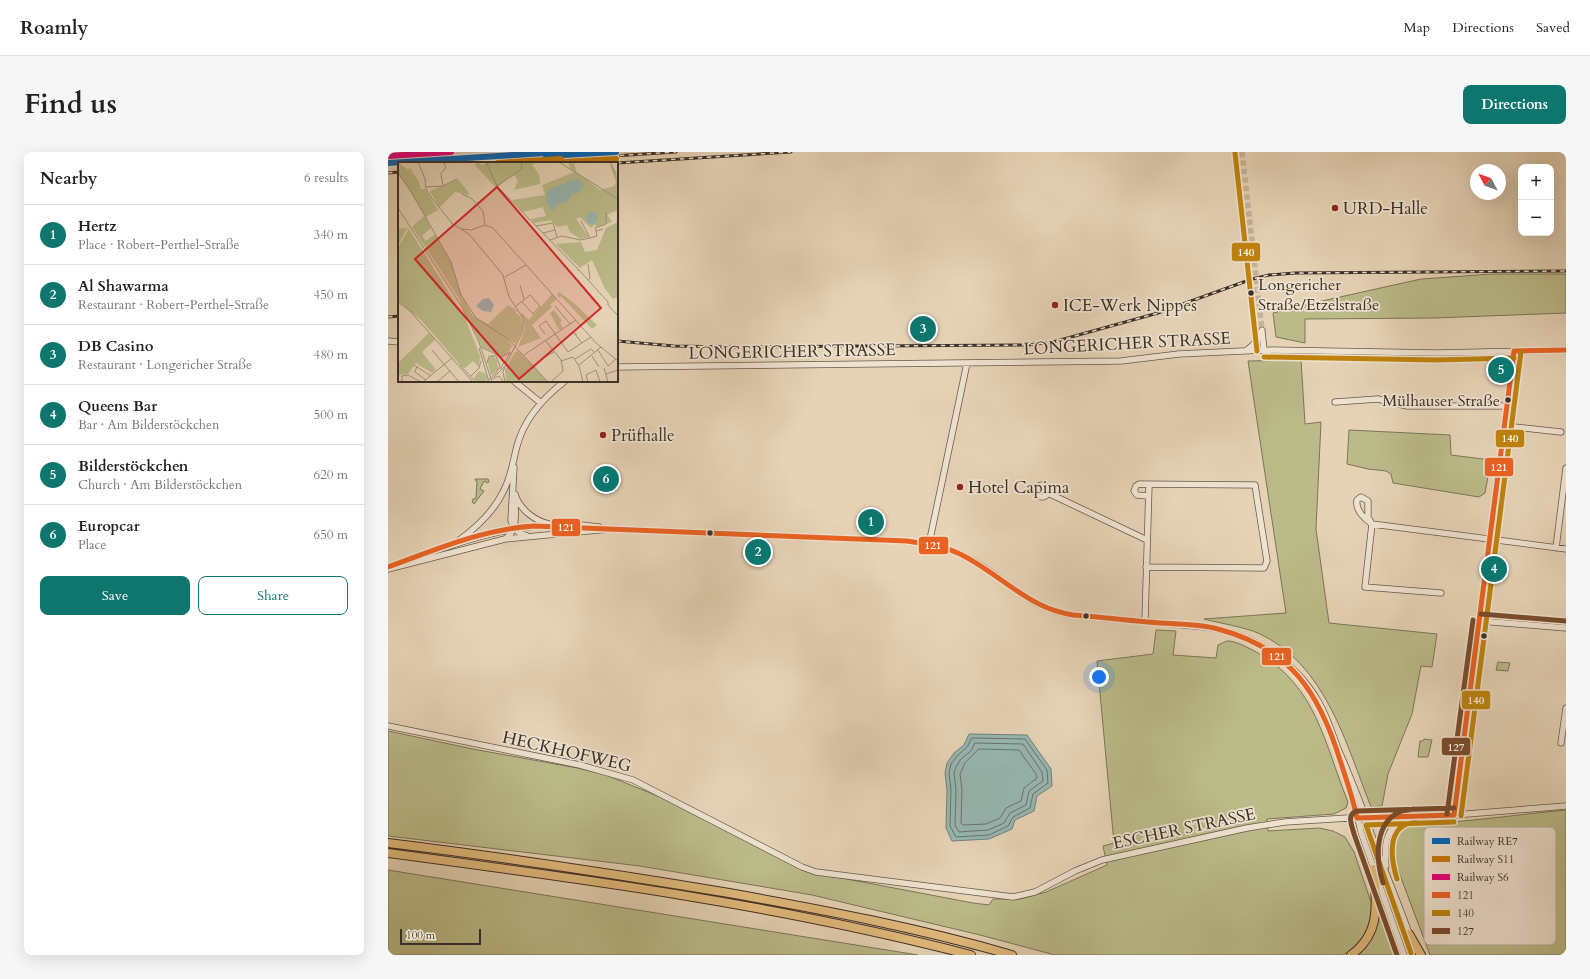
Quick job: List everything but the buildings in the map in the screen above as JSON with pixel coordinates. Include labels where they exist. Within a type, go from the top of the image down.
[{"type":"highway","points":[[388,843],[636,877],[789,904],[886,923],[1012,955]]},
{"type":"highway","points":[[388,853],[636,888],[791,913],[971,955]]},
{"type":"highway","points":[[1351,955],[1364,943],[1374,923],[1376,904],[1374,869]]},
{"type":"highway","points":[[1409,934],[1421,955]]},
{"type":"street","points":[[1247,351],[1260,337],[1262,330],[1264,350]]},
{"type":"street","points":[[388,341],[398,342]]},
{"type":"street","name":"LONGERICHER STRASSE","points":[[618,367],[1121,360],[1179,354],[1264,350],[1514,352],[1566,350]]},
{"type":"street","points":[[1454,815],[1514,352]]},
{"type":"street","points":[[929,544],[967,363]]},
{"type":"street","points":[[515,382],[541,403]]},
{"type":"street","points":[[453,544],[470,533],[488,516],[504,492],[518,444],[532,414],[553,390],[564,382]]},
{"type":"street","points":[[1335,402],[1378,399],[1407,406],[1507,406]]},
{"type":"street","points":[[1505,426],[1561,432]]},
{"type":"street","points":[[514,459],[512,526],[522,534],[530,537]]},
{"type":"street","points":[[1556,548],[1566,468]]},
{"type":"street","points":[[1146,567],[1264,568],[1267,561],[1255,484],[1139,484],[1136,486],[1134,491],[1138,496],[1148,496]]},
{"type":"street","points":[[1145,621],[1149,485]]},
{"type":"street","points":[[513,486],[519,501],[531,516],[554,526]]},
{"type":"street","points":[[1048,493],[1147,540]]},
{"type":"street","points":[[505,539],[512,534],[514,528],[515,494]]},
{"type":"street","points":[[1441,593],[1365,587],[1372,524],[1566,549]]},
{"type":"street","points":[[388,568],[453,544],[514,528],[589,526],[609,529],[907,541],[929,544],[955,551],[994,574],[1027,599],[1051,609],[1073,615],[1216,629],[1243,637],[1265,648],[1293,669],[1307,685],[1323,710],[1362,803],[1416,955]]},
{"type":"street","points":[[388,568],[505,539],[609,529]]},
{"type":"street","points":[[1480,621],[1566,628]]},
{"type":"street","points":[[1561,743],[1566,708]]},
{"type":"street","name":"HECKHOFWEG","points":[[388,726],[580,765],[633,780],[802,867],[816,872]]},
{"type":"street","points":[[1336,742],[1355,806],[1357,818],[1404,955]]},
{"type":"street","name":"ESCHER STRASSE","points":[[816,872],[1013,897],[1035,892],[1075,871],[1102,860],[1247,828],[1285,822],[1366,817],[1454,815],[1566,806]]},
{"type":"street","points":[[1387,874],[1384,849],[1387,836],[1399,820],[1409,816]]},
{"type":"green space","points":[[1492,274],[1566,274],[1566,313],[1434,318],[1305,319],[1305,343],[1276,337],[1273,313],[1421,279]]},
{"type":"green space","points":[[1301,360],[1305,424],[1321,422],[1316,529],[1329,623],[1437,634],[1432,667],[1421,666],[1412,714],[1388,774],[1382,806],[1371,807],[1342,732],[1331,708],[1317,685],[1301,664],[1281,647],[1258,633],[1204,619],[1286,613],[1248,361]]},
{"type":"green space","points":[[1349,430],[1450,435],[1451,455],[1491,460],[1485,493],[1479,497],[1393,483],[1391,474],[1386,471],[1368,469],[1347,464]]},
{"type":"green space","points":[[475,479],[488,479],[489,481],[488,483],[484,481],[480,489],[484,491],[474,504],[472,502],[473,499],[476,498],[477,481]]},
{"type":"green space","points":[[1156,630],[1176,631],[1173,655],[1216,658],[1218,645],[1227,641],[1247,647],[1278,667],[1294,682],[1306,700],[1325,738],[1348,802],[1346,808],[1334,814],[1267,819],[1268,831],[1319,828],[1333,831],[1345,837],[1354,852],[1372,904],[1373,916],[1368,929],[1359,944],[1343,955],[1055,955],[980,935],[812,895],[640,866],[388,836],[388,731],[606,775],[660,797],[815,873],[973,903],[989,905],[993,899],[1020,899],[1046,892],[1107,865],[1103,846],[1114,843],[1097,661],[1153,654]]},
{"type":"green space","points":[[1498,662],[1510,663],[1508,671],[1496,670]]},
{"type":"green space","points":[[1424,739],[1432,740],[1428,757],[1418,757],[1420,741],[1423,741]]},
{"type":"green space","points":[[1566,810],[1566,955],[1430,955],[1426,945],[1556,945],[1556,827],[1424,827],[1424,939],[1392,854],[1392,842],[1398,831],[1405,827],[1434,822],[1463,821]]},
{"type":"green space","points":[[1368,835],[1411,955],[1408,955],[1366,836]]},
{"type":"green space","points":[[388,870],[918,955],[388,955]]},
{"type":"green space","points":[[1380,900],[1399,955],[1355,955],[1361,950]]},
{"type":"water","points":[[969,734],[1027,735],[1051,769],[1052,786],[1037,796],[1034,811],[1015,820],[1012,829],[989,839],[952,841],[946,828],[947,790],[945,773],[947,763],[954,753],[964,745]]},
{"type":"tunnel","points":[[1242,152],[1262,330]]},
{"type":"railway","points":[[519,162],[676,152]]},
{"type":"railway","points":[[618,163],[791,152]]},
{"type":"railway","points":[[388,173],[398,172]]},
{"type":"railway","points":[[618,341],[674,346],[731,347],[1028,345],[1053,342],[1158,313],[1252,279],[1269,275],[1295,273],[1566,271]]},
{"type":"railway","points":[[388,317],[398,316]]},
{"type":"rail line","name":"S6","points":[[388,156],[451,152]]},
{"type":"rail line","name":"RE7","points":[[404,162],[561,152]]},
{"type":"rail line","name":"RE7","points":[[546,156],[616,152]]},
{"type":"rail line","name":"S11","points":[[514,162],[561,159]]},
{"type":"rail line","name":"S11","points":[[564,162],[616,159]]},
{"type":"rail line","name":"RE7","points":[[388,163],[398,162]]},
{"type":"transit line","name":"140","points":[[1235,153],[1257,351]]},
{"type":"transit line","name":"121","points":[[1514,351],[1566,350]]},
{"type":"transit line","name":"121","points":[[1454,815],[1514,351]]},
{"type":"transit line","name":"140","points":[[1461,816],[1521,352]]},
{"type":"transit line","name":"140","points":[[1264,357],[1437,360],[1514,358]]},
{"type":"transit line","name":"121","points":[[388,567],[460,541],[496,531],[534,526],[907,541],[941,547],[954,551],[971,560],[1030,599],[1045,607],[1057,611],[1073,615],[1204,626],[1243,637],[1264,648],[1283,661],[1298,676],[1311,694],[1322,714],[1332,736],[1357,818]]},
{"type":"transit line","name":"127","points":[[1481,614],[1566,621]]},
{"type":"transit line","name":"127","points":[[1447,814],[1473,620]]},
{"type":"transit line","name":"127","points":[[1397,955],[1354,834],[1351,817],[1357,811],[1454,808]]},
{"type":"transit line","name":"127","points":[[1383,883],[1378,853],[1381,833],[1393,816],[1402,811],[1414,809]]},
{"type":"transit line","name":"121","points":[[1357,818],[1454,815]]},
{"type":"transit line","name":"140","points":[[1411,953],[1366,825],[1454,822]]},
{"type":"transit line","name":"140","points":[[1397,879],[1392,857],[1393,841],[1400,828],[1410,823],[1416,823]]},
{"type":"place","name":"URD-Halle","points":[[1335,208]]},
{"type":"place","name":"Longericher Straße/Etzelstraße","points":[[1251,293]]},
{"type":"place","name":"ICE-Werk Nippes","points":[[1055,305]]},
{"type":"place","name":"DB Casino","points":[[923,329]]},
{"type":"place","name":"Bilderstöckchen","points":[[1501,370]]},
{"type":"place","name":"Mülhauser Straße","points":[[1508,400]]},
{"type":"place","name":"Prüfhalle","points":[[603,435]]},
{"type":"place","name":"Europcar","points":[[606,479]]},
{"type":"place","name":"Hotel Capima","points":[[960,487]]},
{"type":"place","name":"Hertz","points":[[871,522]]},
{"type":"place","name":"Al Shawarma","points":[[758,552]]},
{"type":"place","name":"Queens Bar","points":[[1494,569]]}]
